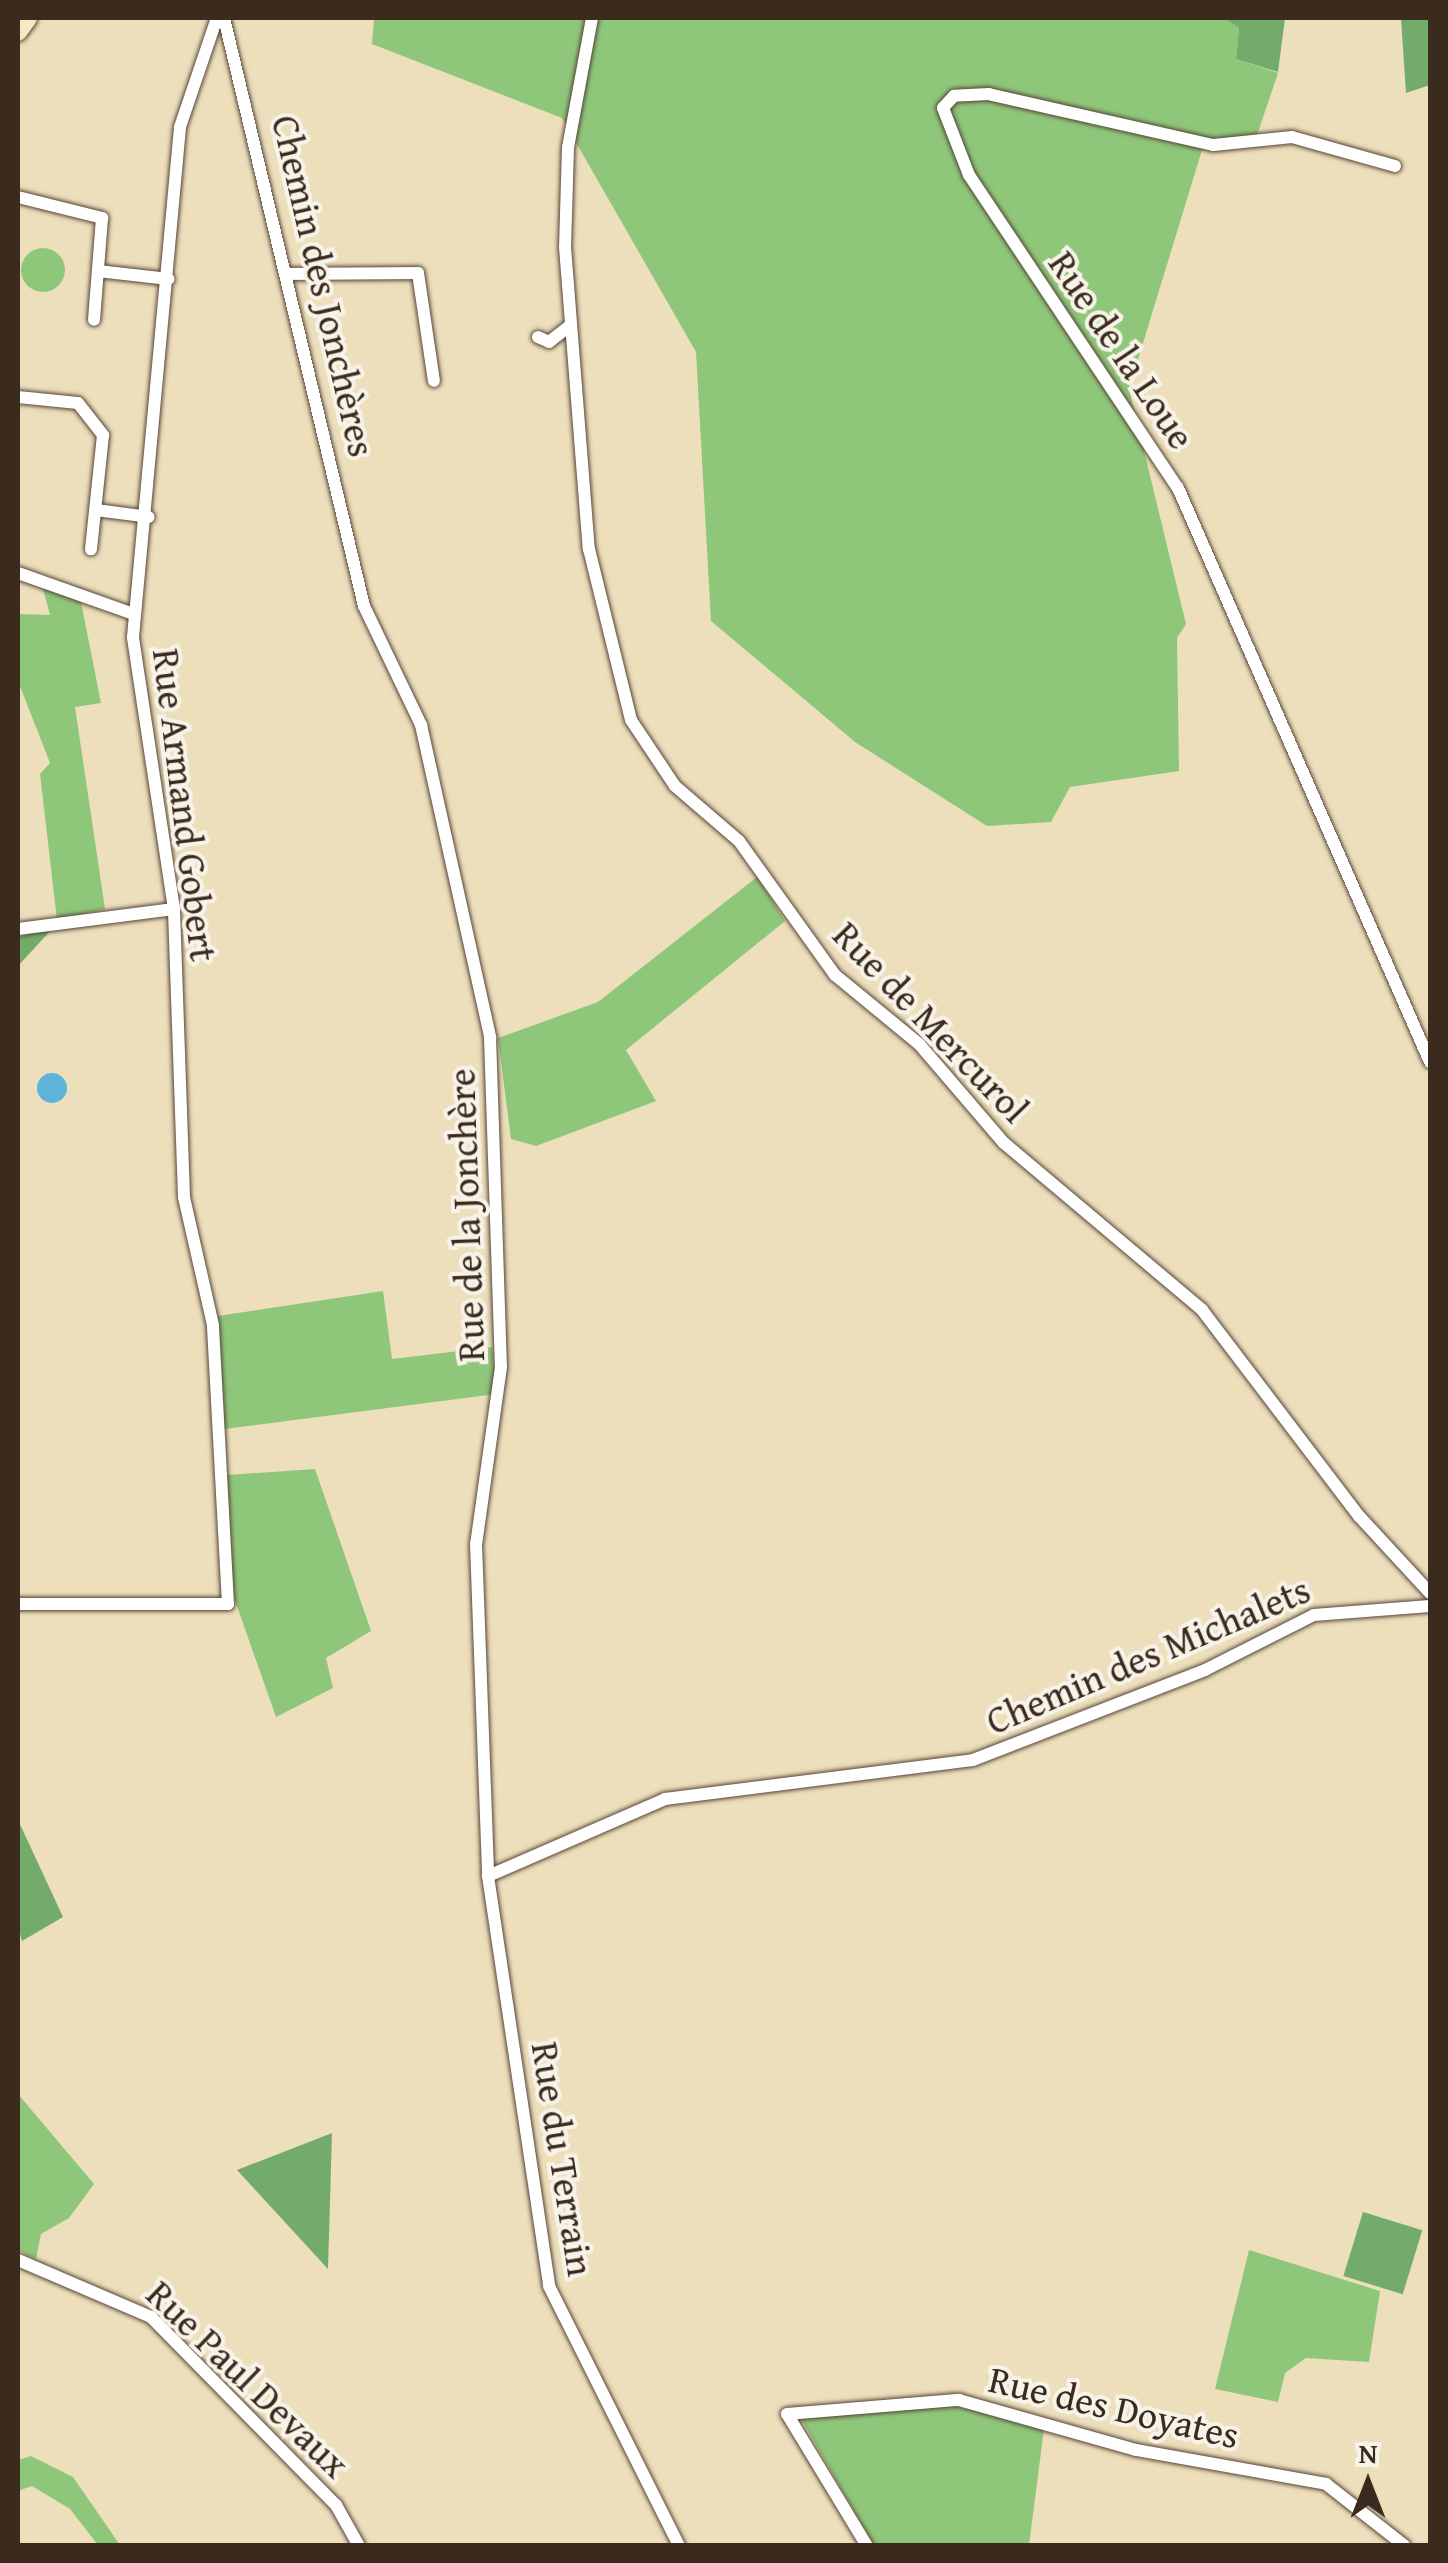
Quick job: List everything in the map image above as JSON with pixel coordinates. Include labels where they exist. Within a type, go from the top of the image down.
[{"type":"main road","points":[[18,32],[28,18]]},
{"type":"street","name":"Chemin des Jonchères","points":[[220,18],[287,274],[358,572]]},
{"type":"street","name":"Rue Armand Gobert","points":[[18,1604],[228,1604],[213,1325],[184,1197],[174,909],[134,614],[148,517],[180,127],[220,18]]},
{"type":"street","name":"Rue de Mercurol","points":[[592,18],[568,147],[576,392],[589,549],[622,697],[652,756],[739,841],[836,975],[919,1044],[1004,1144],[1171,1276],[1358,1516],[1430,1593]]},
{"type":"street","name":"Rue de la Loue","points":[[1394,166],[1292,137],[1212,145],[989,94],[954,96],[943,108],[969,176],[1178,488],[1430,1062]]},
{"type":"street","points":[[18,197],[88,207],[102,218],[94,320]]},
{"type":"street","points":[[98,270],[169,279]]},
{"type":"street","points":[[287,274],[418,273],[434,381]]},
{"type":"street","points":[[538,337],[550,342],[571,325]]},
{"type":"street","points":[[18,397],[78,402],[104,436],[91,549]]},
{"type":"street","points":[[96,510],[148,517]]},
{"type":"street","name":"Rue de la Jonchère","points":[[358,572],[374,638],[421,726],[498,1096],[502,1367],[476,1544],[488,1876]]},
{"type":"street","points":[[18,573],[134,614]]},
{"type":"street","points":[[18,929],[174,909]]},
{"type":"street","name":"Chemin des Michalets","points":[[488,1876],[665,1799],[973,1760],[1206,1670],[1314,1615],[1430,1606]]},
{"type":"street","name":"Rue du Terrain","points":[[488,1876],[550,2286],[679,2546]]},
{"type":"street","name":"Rue Paul Devaux","points":[[18,2260],[151,2317],[336,2505],[360,2546]]},
{"type":"street","name":"Rue des Doyates","points":[[866,2546],[787,2414],[959,2400],[1136,2450],[1326,2484],[1405,2546]]},
{"type":"green space","points":[[374,18],[1224,18],[1239,28],[1236,59],[1278,73],[1254,144],[1202,150],[1129,389],[1186,624],[1177,638],[1179,771],[1070,787],[1051,822],[987,826],[855,742],[711,621],[696,352],[562,118],[372,44]]},
{"type":"green space","points":[[1224,18],[1285,18],[1278,72],[1236,59],[1239,28]]},
{"type":"green space","points":[[1401,18],[1430,18],[1430,85],[1406,93]]},
{"type":"green space","points":[[43,248],[59,254],[65,270],[59,286],[43,292],[27,286],[21,270],[27,254]]},
{"type":"green space","points":[[42,585],[80,597],[101,703],[75,707],[105,909],[57,920],[40,774],[50,763],[18,681],[18,614],[50,615]]},
{"type":"green space","points":[[757,877],[785,921],[626,1050],[656,1101],[536,1146],[511,1139],[498,1038],[598,1002]]},
{"type":"green space","points":[[53,928],[18,966],[18,937]]},
{"type":"green space","points":[[383,1291],[392,1359],[492,1347],[496,1394],[224,1429],[218,1316]]},
{"type":"green space","points":[[315,1469],[371,1631],[326,1658],[333,1688],[276,1717],[232,1592],[227,1475]]},
{"type":"green space","points":[[18,1820],[63,1917],[22,1941],[18,1927]]},
{"type":"green space","points":[[18,2094],[94,2184],[69,2218],[41,2234],[36,2259],[18,2250]]},
{"type":"green space","points":[[332,2133],[328,2269],[237,2170]]},
{"type":"green space","points":[[1363,2212],[1422,2230],[1403,2294],[1343,2276]]},
{"type":"green space","points":[[1249,2250],[1380,2291],[1369,2362],[1306,2358],[1285,2373],[1278,2402],[1215,2389]]},
{"type":"green space","points":[[954,2406],[1044,2429],[1029,2545],[874,2545],[800,2417]]},
{"type":"green space","points":[[31,2456],[73,2477],[120,2545],[98,2545],[70,2509],[32,2486],[18,2491],[18,2460]]},
{"type":"water","points":[[52,1073],[63,1077],[67,1088],[63,1099],[52,1103],[41,1099],[37,1088],[41,1077]]}]
